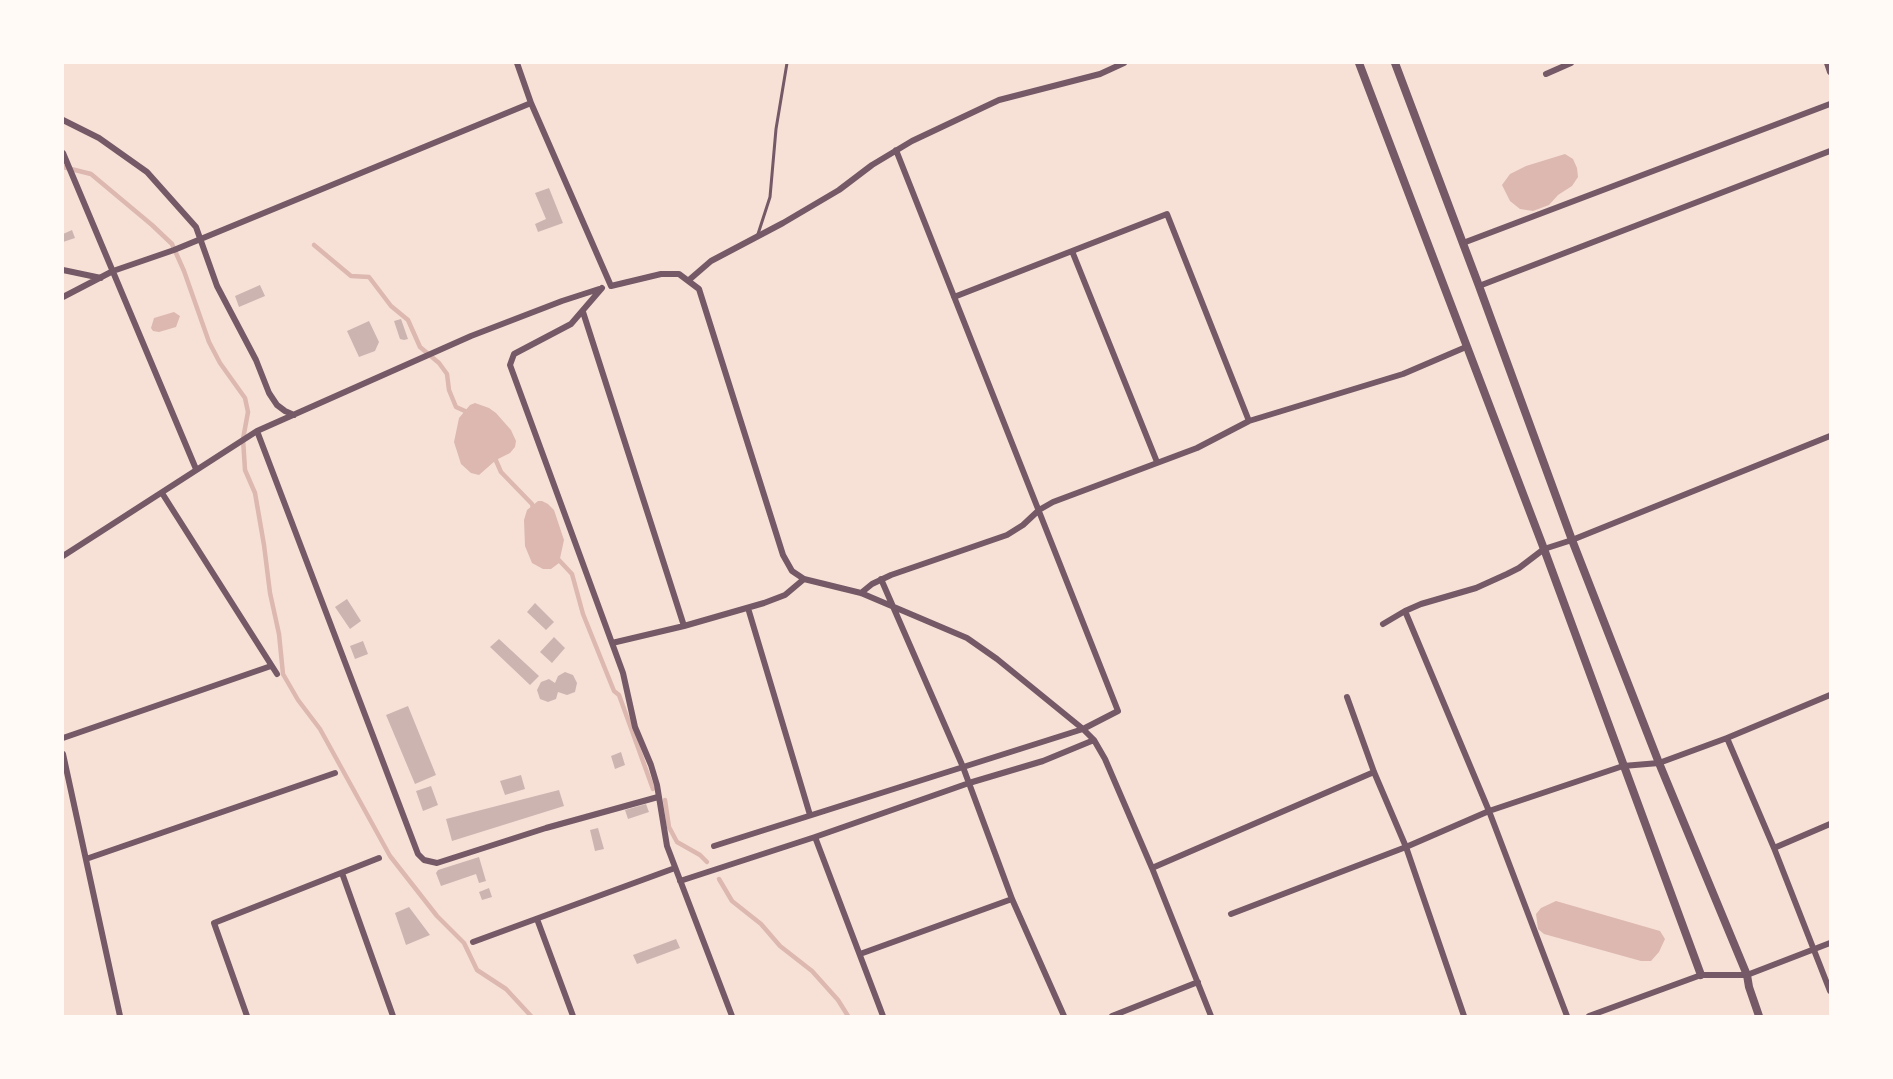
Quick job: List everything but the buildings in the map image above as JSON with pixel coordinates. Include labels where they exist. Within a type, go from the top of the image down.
[{"type":"street","points":[[517,63],[531,103],[611,286]]},
{"type":"street","points":[[688,279],[711,261],[839,190],[896,150],[999,100],[1100,74],[1124,63]]},
{"type":"street","points":[[1359,63],[1544,549],[1701,975]]},
{"type":"street","points":[[1395,63],[1572,540],[1659,763],[1747,975],[1759,1016]]},
{"type":"street","points":[[1546,74],[1571,63]]},
{"type":"street","points":[[1827,63],[1830,72]]},
{"type":"street","points":[[63,297],[113,271],[200,239],[531,103]]},
{"type":"street","points":[[1463,243],[1830,104]]},
{"type":"street","points":[[63,120],[99,138],[147,172],[196,227],[217,286],[256,360],[269,393],[277,405],[294,415]]},
{"type":"street","points":[[714,846],[1083,729],[1118,711],[896,150]]},
{"type":"street","points":[[1479,286],[1830,151]]},
{"type":"street","points":[[63,153],[196,469]]},
{"type":"street","points":[[954,297],[1167,214],[1249,421]]},
{"type":"street","points":[[1072,251],[1157,462]]},
{"type":"street","points":[[63,270],[101,278]]},
{"type":"street","points":[[63,556],[257,431],[471,336],[562,301],[602,288],[661,274],[679,274],[699,289],[783,555],[792,571],[804,579],[861,593],[967,638],[997,659],[1094,740],[1105,759],[1152,868],[1211,1016]]},
{"type":"street","points":[[602,288],[571,324],[514,354],[510,364],[623,673],[635,727],[657,785],[667,846],[732,1016]]},
{"type":"street","points":[[583,312],[684,626]]},
{"type":"street","points":[[861,593],[881,579],[1007,535],[1053,502],[1197,448],[1249,421],[1403,374],[1466,347]]},
{"type":"street","points":[[257,431],[418,854],[424,860],[437,863],[546,828],[658,797]]},
{"type":"street","points":[[1383,624],[1405,611],[1494,580],[1520,568],[1544,549],[1572,540],[1830,436]]},
{"type":"street","points":[[162,493],[277,674]]},
{"type":"street","points":[[612,643],[748,608],[786,595],[804,579]]},
{"type":"street","points":[[881,579],[963,767],[1012,899],[1064,1016]]},
{"type":"street","points":[[748,608],[810,815]]},
{"type":"street","points":[[1405,611],[1489,811],[1567,1016]]},
{"type":"street","points":[[63,738],[271,666]]},
{"type":"street","points":[[1231,914],[1406,847],[1489,811],[1623,766],[1659,763],[1728,738],[1830,695]]},
{"type":"street","points":[[1347,697],[1374,772],[1406,847],[1464,1016]]},
{"type":"street","points":[[1728,738],[1830,991]]},
{"type":"street","points":[[680,881],[969,783],[1043,761],[1094,740]]},
{"type":"street","points":[[63,754],[120,1016]]},
{"type":"street","points":[[1152,868],[1374,772]]},
{"type":"street","points":[[86,859],[335,773]]},
{"type":"street","points":[[1774,848],[1830,824]]},
{"type":"street","points":[[815,837],[883,1016]]},
{"type":"street","points":[[247,1016],[214,923],[379,858]]},
{"type":"street","points":[[473,942],[675,868]]},
{"type":"street","points":[[342,873],[393,1016]]},
{"type":"street","points":[[860,954],[1012,899]]},
{"type":"street","points":[[537,919],[573,1016]]},
{"type":"street","points":[[1589,1016],[1701,975],[1747,975],[1830,943]]},
{"type":"street","points":[[1112,1016],[1198,982]]},
{"type":"lane","points":[[758,236],[770,197],[776,129],[787,63]]},
{"type":"shaded area","points":[[1565,154],[1573,159],[1577,168],[1578,177],[1572,186],[1558,195],[1549,205],[1533,211],[1520,209],[1510,201],[1502,185],[1510,174],[1526,166]]},
{"type":"shaded area","points":[[174,312],[180,316],[176,327],[159,332],[153,331],[151,328],[154,318]]},
{"type":"shaded area","points":[[475,403],[496,413],[511,430],[516,441],[510,453],[496,460],[479,475],[471,473],[461,464],[454,442],[459,418],[470,405]]},
{"type":"shaded area","points":[[538,501],[548,504],[554,510],[564,540],[559,563],[551,569],[543,569],[532,563],[525,546],[524,520],[527,510]]},
{"type":"shaded area","points":[[1556,901],[1660,931],[1665,939],[1659,952],[1651,961],[1641,961],[1544,934],[1538,929],[1536,914],[1541,908]]},
{"type":"waterway","points":[[63,167],[91,174],[172,244],[209,342],[220,363],[245,398],[248,412],[243,439],[245,470],[255,493],[270,593],[279,634],[283,674],[298,700],[320,729],[390,856],[437,916],[464,943],[477,970],[506,989],[531,1016]]},
{"type":"waterway","points":[[314,245],[351,276],[369,277],[391,306],[408,320],[420,347],[439,363],[447,374],[449,390],[456,407],[465,411],[468,416]]},
{"type":"waterway","points":[[494,456],[501,472],[532,504],[533,508]]},
{"type":"waterway","points":[[557,558],[572,574],[583,614],[614,691],[619,695],[653,789]]},
{"type":"waterway","points":[[665,800],[669,827],[677,842],[700,855],[707,862]]},
{"type":"waterway","points":[[719,879],[732,901],[761,924],[780,946],[812,971],[838,1000],[848,1016]]}]
